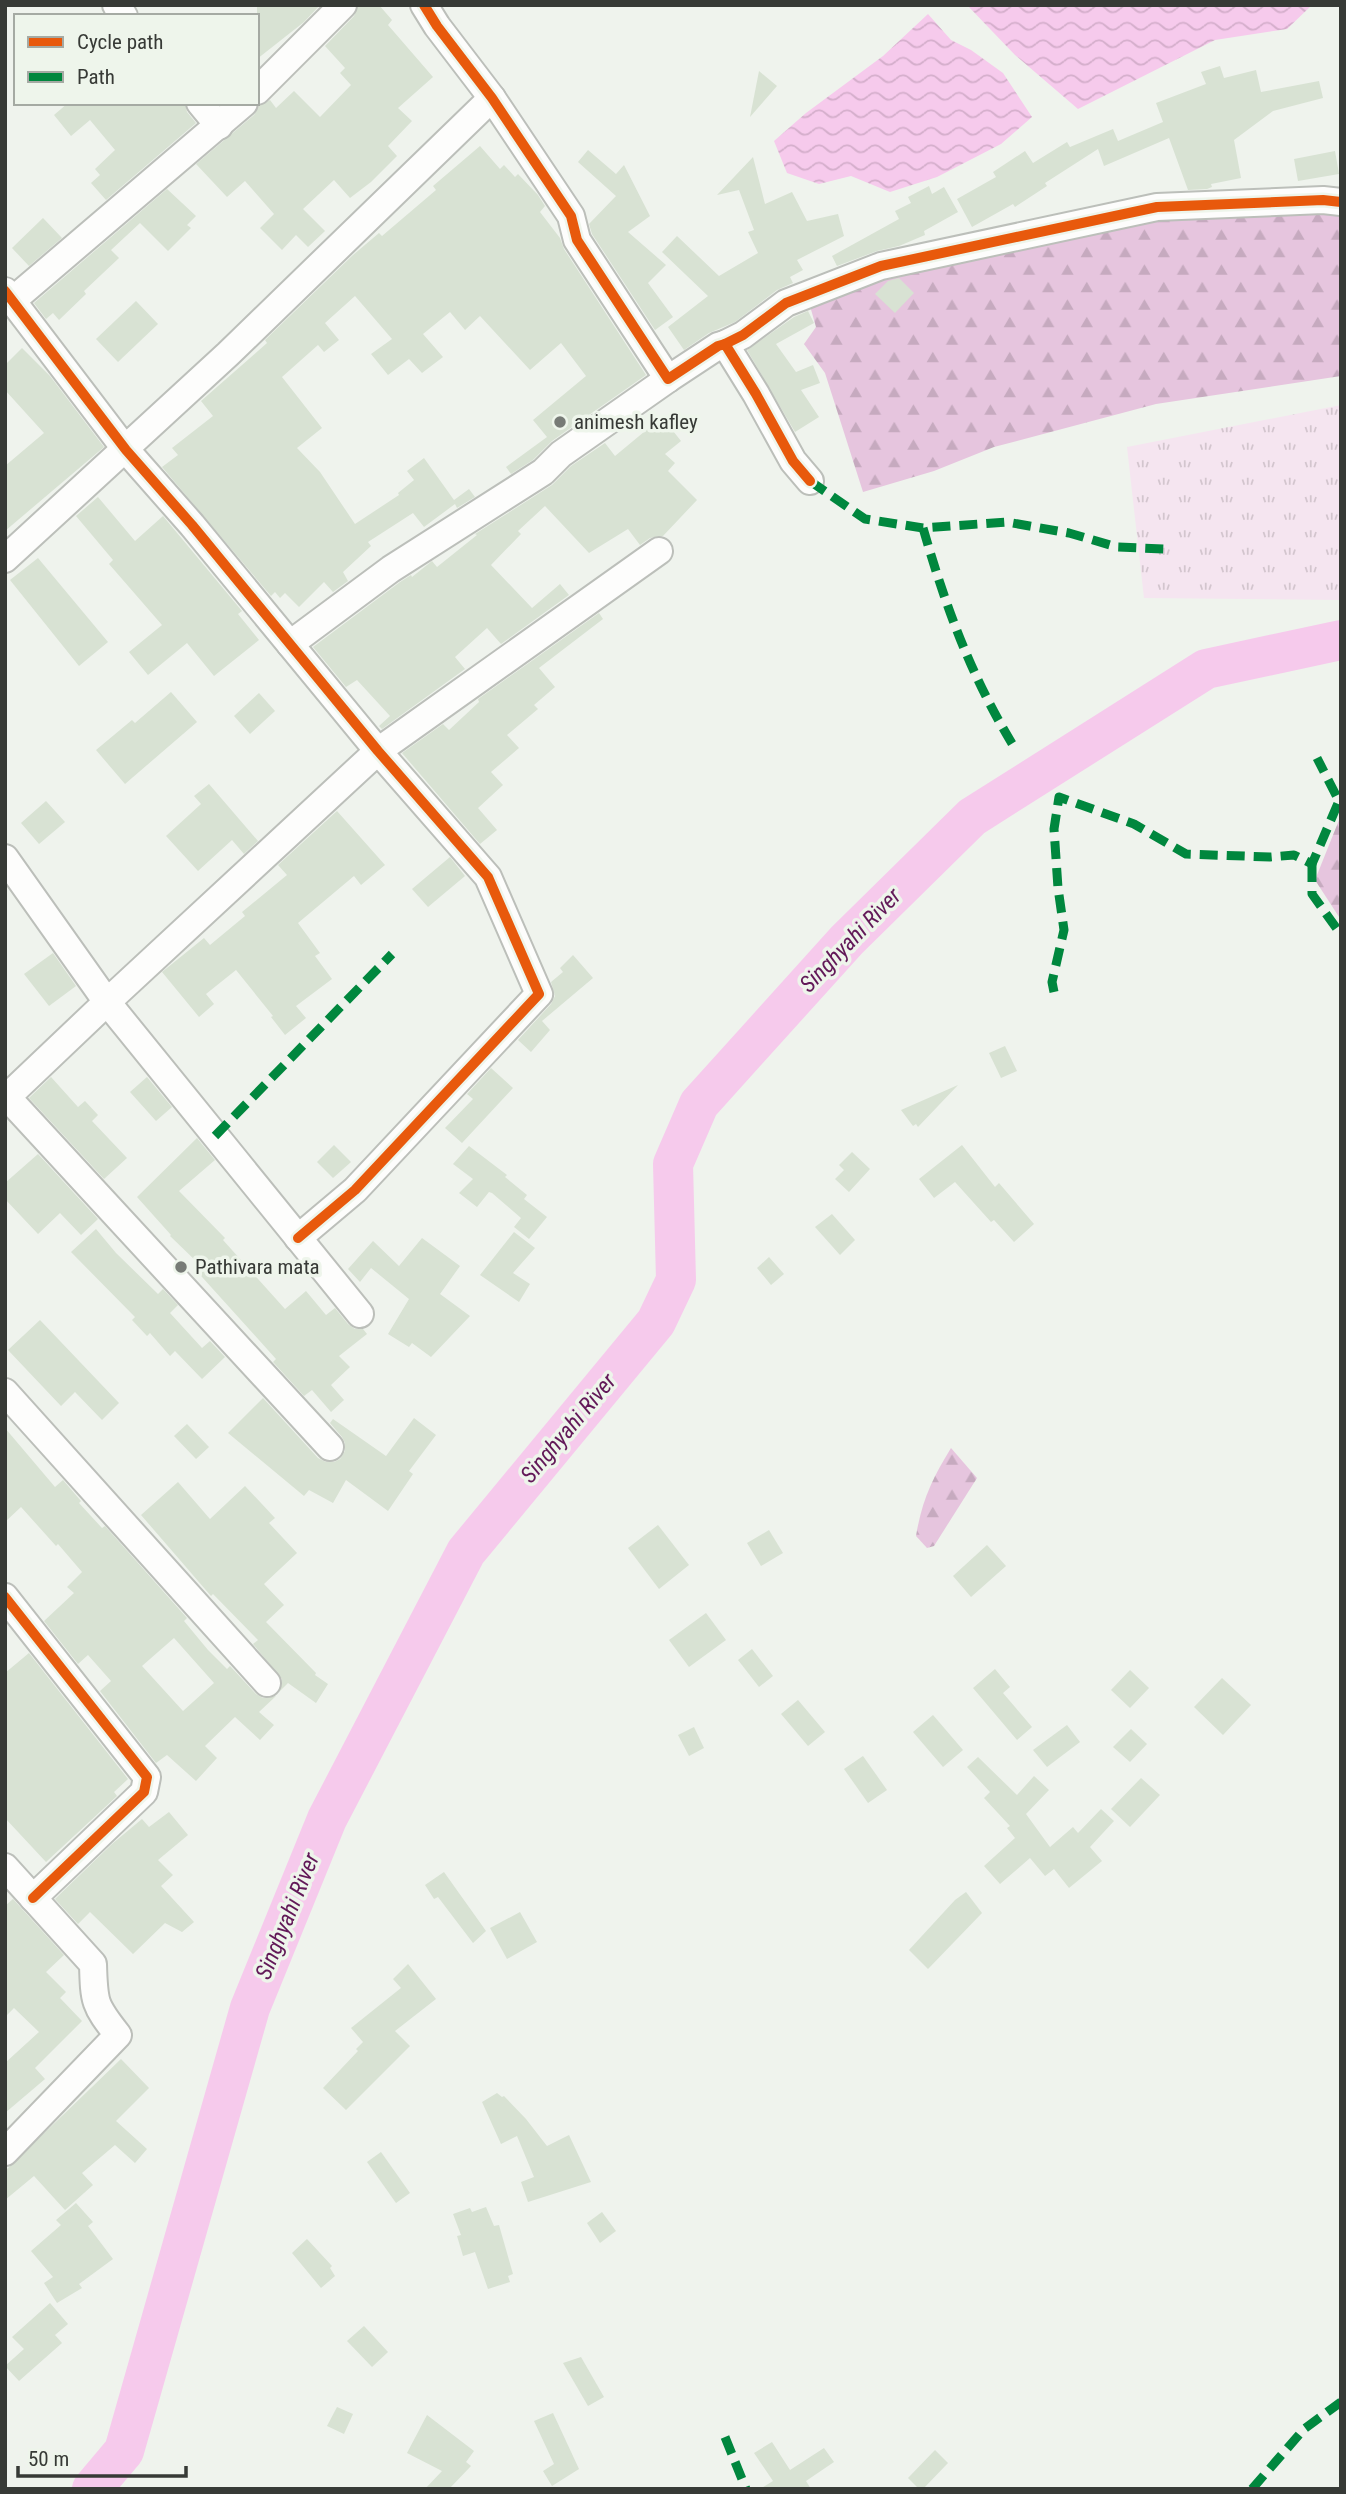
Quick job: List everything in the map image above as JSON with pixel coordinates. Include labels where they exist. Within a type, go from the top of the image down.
[{"type":"street","points":[[259,89],[343,5]]},
{"type":"street","points":[[424,5],[436,26],[492,98],[570,216],[577,240],[668,379]]},
{"type":"street","points":[[5,559],[127,450],[492,98]]},
{"type":"street","points":[[202,105],[219,126]]},
{"type":"street","points":[[242,105],[9,296],[127,450],[192,524],[378,751],[488,877],[539,995],[355,1190],[298,1238]]},
{"type":"street","points":[[290,644],[391,569],[543,471],[561,454],[668,379],[718,346],[743,335],[786,303],[881,265],[1157,207],[1323,200],[1341,202]]},
{"type":"street","points":[[725,344],[793,461],[810,481]]},
{"type":"street","points":[[330,1447],[6,1098],[378,751],[659,551]]},
{"type":"street","points":[[5,858],[107,1002],[360,1314]]},
{"type":"street","points":[[5,1392],[267,1684]]},
{"type":"street","points":[[5,1597],[147,1777],[144,1792],[33,1898]]},
{"type":"street","points":[[5,1867],[93,1964],[93,1990],[98,2010],[118,2035],[5,2152]]},
{"type":"green space","points":[[1341,202],[1341,376],[1156,404],[994,447],[934,471],[863,492],[825,373],[804,344],[816,327],[808,299],[880,271],[1157,207]]},
{"type":"green space","points":[[1341,405],[1341,600],[1144,598],[1127,447]]},
{"type":"green space","points":[[1341,815],[1341,920],[1315,880]]},
{"type":"green space","points":[[951,1448],[977,1478],[934,1546],[927,1548],[916,1536],[918,1523],[929,1490]]},
{"type":"water","points":[[967,5],[1312,5],[1287,29],[1215,40],[1078,109],[1015,55]]},
{"type":"water","points":[[928,14],[951,40],[971,50],[1003,73],[1032,117],[1001,144],[937,177],[890,192],[851,176],[819,184],[787,173],[774,141],[806,113],[883,56]]},
{"type":"building","points":[[257,5],[320,5],[304,22],[259,57]]},
{"type":"building","points":[[358,5],[379,5],[392,20],[388,25],[433,77],[398,108],[412,121],[388,146],[397,156],[350,198],[334,180],[303,209],[325,231],[308,247],[296,235],[282,250],[260,228],[274,214],[245,181],[227,197],[196,164],[254,115],[259,106],[270,100],[276,108],[294,91],[320,117],[351,85],[340,73],[345,68],[325,46],[354,16]]},
{"type":"building","points":[[1220,66],[1224,78],[1256,70],[1261,92],[1319,81],[1323,98],[1273,111],[1234,140],[1241,178],[1211,184],[1212,187],[1207,189],[1188,190],[1169,138],[1104,166],[1098,149],[1045,183],[1047,186],[1015,207],[1013,204],[972,227],[957,199],[996,177],[993,172],[1025,151],[1033,163],[1067,142],[1070,147],[1113,129],[1118,141],[1163,122],[1156,103],[1206,84],[1201,72]]},
{"type":"building","points":[[759,71],[777,86],[750,117]]},
{"type":"building","points":[[66,105],[185,105],[187,112],[196,123],[106,200],[91,183],[100,175],[95,169],[115,150],[90,120],[71,136],[54,115]]},
{"type":"building","points":[[480,146],[500,169],[504,165],[515,177],[518,174],[538,195],[545,206],[540,212],[560,238],[564,249],[646,375],[552,441],[533,460],[511,474],[506,467],[547,437],[533,420],[586,376],[561,343],[530,370],[480,316],[465,330],[450,312],[423,334],[443,357],[422,373],[409,359],[388,375],[371,354],[392,339],[355,296],[325,323],[339,340],[324,352],[318,345],[282,377],[322,428],[297,448],[320,472],[355,524],[399,495],[398,493],[414,480],[407,471],[424,458],[454,500],[469,489],[475,497],[457,508],[455,504],[424,527],[413,513],[368,542],[371,546],[343,572],[348,581],[333,592],[324,582],[299,607],[285,593],[280,598],[275,592],[271,596],[162,467],[178,455],[172,448],[213,416],[201,401],[267,343],[265,340],[353,255],[379,233],[382,236],[436,190],[433,186]]},
{"type":"building","points":[[588,150],[616,174],[624,165],[650,216],[628,232],[666,265],[648,283],[673,317],[655,330],[592,234],[589,224],[616,196],[578,162]]},
{"type":"building","points":[[1335,151],[1339,174],[1298,181],[1294,159]]},
{"type":"building","points":[[753,157],[765,204],[792,192],[807,221],[838,214],[844,236],[797,260],[803,270],[790,277],[793,283],[777,290],[735,322],[709,333],[684,350],[668,327],[708,296],[662,252],[677,236],[719,276],[758,253],[748,232],[754,230],[739,190],[717,195]]},
{"type":"building","points":[[929,186],[932,194],[944,187],[958,212],[924,231],[925,235],[837,266],[832,256],[899,219],[895,211],[911,203],[908,197]]},
{"type":"building","points":[[167,189],[196,216],[187,225],[191,228],[168,251],[140,223],[111,250],[119,258],[84,291],[86,294],[59,320],[53,313],[46,319],[34,303]]},
{"type":"building","points":[[43,218],[62,238],[29,266],[12,248]]},
{"type":"building","points":[[899,278],[914,293],[895,313],[875,294],[888,281]]},
{"type":"building","points":[[136,301],[158,324],[118,362],[96,339]]},
{"type":"building","points":[[808,311],[814,323],[776,344],[796,372],[813,365],[820,383],[801,390],[819,417],[795,432],[747,350],[794,317]]},
{"type":"building","points":[[22,348],[50,376],[104,447],[5,531],[5,466],[44,433],[5,390],[5,365]]},
{"type":"building","points":[[662,417],[681,441],[665,454],[675,463],[668,471],[697,500],[663,536],[650,538],[640,545],[628,529],[589,553],[545,506],[518,531],[521,534],[491,565],[532,608],[560,584],[569,595],[501,644],[487,628],[455,657],[465,669],[382,729],[379,726],[390,716],[357,680],[346,687],[313,647],[432,561],[437,567],[477,535],[475,534],[552,485],[571,466],[605,443],[615,456]]},
{"type":"building","points":[[98,497],[135,541],[163,516],[242,611],[238,614],[259,640],[214,676],[187,643],[148,675],[129,652],[162,625],[109,564],[113,560],[76,516]]},
{"type":"building","points":[[38,558],[108,642],[79,666],[10,580]]},
{"type":"building","points":[[599,613],[603,619],[539,668],[555,687],[534,705],[538,709],[507,735],[519,748],[491,772],[503,785],[478,808],[497,830],[480,844],[402,753],[443,724],[449,730],[479,702],[478,699]]},
{"type":"building","points":[[171,692],[197,722],[125,784],[96,750],[132,720],[135,723]]},
{"type":"building","points":[[259,693],[275,711],[250,734],[234,716]]},
{"type":"building","points":[[209,784],[258,841],[244,854],[232,840],[198,871],[166,836],[201,804],[194,796]]},
{"type":"building","points":[[46,801],[65,822],[39,844],[21,823]]},
{"type":"building","points":[[337,811],[385,865],[361,885],[354,876],[298,923],[320,953],[315,956],[332,979],[296,1006],[306,1018],[285,1035],[236,970],[206,994],[214,1004],[199,1017],[162,972],[204,938],[210,945],[245,916],[242,912],[287,875],[278,865]]},
{"type":"building","points":[[450,857],[465,876],[428,907],[412,889]]},
{"type":"building","points":[[53,953],[76,986],[49,1006],[24,974]]},
{"type":"building","points":[[573,955],[593,978],[542,1021],[550,1030],[531,1052],[518,1040],[551,1004],[555,996],[551,982],[563,972],[560,968]]},
{"type":"building","points":[[1005,1046],[1017,1071],[1001,1078],[989,1053]]},
{"type":"building","points":[[491,1068],[513,1088],[462,1143],[445,1128],[473,1099],[467,1094]]},
{"type":"building","points":[[51,1077],[78,1107],[85,1101],[98,1115],[92,1121],[127,1158],[104,1179],[29,1098]]},
{"type":"building","points":[[147,1077],[172,1107],[156,1121],[130,1092]]},
{"type":"building","points":[[958,1085],[918,1127],[916,1124],[913,1126],[901,1110]]},
{"type":"building","points":[[197,1138],[215,1160],[179,1191],[225,1238],[223,1240],[285,1309],[306,1291],[326,1315],[335,1308],[348,1324],[355,1329],[363,1329],[367,1334],[339,1356],[350,1367],[331,1385],[344,1400],[331,1412],[312,1390],[304,1396],[273,1362],[276,1359],[193,1267],[198,1263],[170,1236],[137,1197]]},
{"type":"building","points":[[334,1145],[351,1162],[333,1178],[317,1162]]},
{"type":"building","points":[[962,1145],[995,1187],[999,1183],[1034,1224],[1014,1242],[994,1220],[991,1222],[955,1182],[934,1198],[919,1179]]},
{"type":"building","points":[[469,1146],[507,1175],[505,1177],[527,1195],[524,1199],[547,1217],[529,1239],[514,1227],[521,1218],[492,1193],[489,1192],[477,1207],[459,1193],[473,1179],[453,1164]]},
{"type":"building","points":[[852,1152],[870,1169],[849,1192],[835,1179],[844,1170],[839,1165]]},
{"type":"building","points":[[38,1154],[98,1219],[81,1235],[60,1213],[38,1234],[5,1199],[5,1183]]},
{"type":"building","points":[[832,1214],[855,1240],[840,1255],[815,1227]]},
{"type":"building","points":[[96,1229],[158,1294],[163,1289],[178,1305],[170,1313],[202,1348],[210,1341],[225,1357],[202,1379],[175,1351],[170,1356],[150,1333],[147,1336],[132,1320],[135,1317],[71,1252]]},
{"type":"building","points":[[514,1232],[535,1248],[513,1273],[530,1284],[519,1302],[480,1275]]},
{"type":"building","points":[[422,1238],[460,1266],[440,1294],[470,1316],[431,1357],[412,1343],[409,1347],[388,1334],[409,1299],[371,1268],[360,1282],[348,1269],[373,1241],[399,1266]]},
{"type":"building","points":[[769,1257],[784,1274],[771,1285],[757,1268]]},
{"type":"building","points":[[40,1320],[119,1403],[102,1420],[75,1392],[61,1406],[8,1350]]},
{"type":"building","points":[[263,1398],[318,1458],[326,1462],[340,1459],[345,1451],[342,1437],[330,1423],[333,1419],[386,1456],[414,1418],[436,1435],[409,1471],[413,1474],[388,1511],[346,1480],[333,1503],[309,1490],[304,1496],[228,1433]]},
{"type":"building","points":[[187,1424],[209,1447],[196,1459],[174,1436]]},
{"type":"building","points":[[5,1428],[55,1487],[63,1480],[81,1501],[79,1503],[102,1528],[105,1526],[187,1618],[184,1621],[227,1669],[230,1666],[263,1698],[276,1696],[259,1712],[274,1725],[260,1740],[235,1717],[205,1746],[217,1758],[196,1781],[167,1755],[156,1763],[100,1691],[111,1681],[88,1655],[78,1664],[44,1621],[74,1593],[67,1587],[82,1572],[21,1507],[5,1522]],"holes":[[[174,1638],[214,1683],[183,1711],[142,1666]]]},
{"type":"building","points":[[178,1482],[210,1519],[245,1486],[275,1518],[269,1523],[297,1553],[264,1584],[284,1605],[266,1622],[315,1675],[328,1684],[316,1703],[288,1683],[279,1692],[282,1679],[253,1644],[258,1640],[213,1594],[211,1596],[141,1515]]},
{"type":"building","points":[[658,1525],[689,1565],[659,1589],[628,1548]]},
{"type":"building","points":[[769,1530],[783,1553],[761,1566],[747,1543]]},
{"type":"building","points":[[987,1545],[1006,1566],[971,1597],[953,1576]]},
{"type":"building","points":[[706,1613],[726,1640],[689,1667],[669,1640]]},
{"type":"building","points":[[752,1649],[773,1676],[759,1687],[738,1660]]},
{"type":"building","points":[[29,1653],[128,1779],[114,1792],[117,1796],[46,1862],[5,1818],[5,1673]]},
{"type":"building","points":[[995,1669],[1010,1687],[1003,1693],[1032,1727],[1017,1740],[973,1688]]},
{"type":"building","points":[[1130,1670],[1149,1688],[1130,1708],[1111,1690]]},
{"type":"building","points":[[1222,1678],[1251,1705],[1223,1735],[1194,1707]]},
{"type":"building","points":[[798,1700],[825,1732],[808,1746],[781,1714]]},
{"type":"building","points":[[933,1715],[963,1750],[943,1767],[913,1732]]},
{"type":"building","points":[[1067,1725],[1080,1742],[1047,1767],[1033,1750]]},
{"type":"building","points":[[694,1727],[704,1748],[689,1756],[678,1735]]},
{"type":"building","points":[[1131,1729],[1147,1744],[1130,1762],[1113,1747]]},
{"type":"building","points":[[863,1756],[887,1790],[868,1803],[844,1769]]},
{"type":"building","points":[[978,1757],[1017,1795],[1034,1776],[1049,1790],[1026,1814],[1050,1847],[1073,1827],[1078,1833],[1101,1809],[1114,1821],[1090,1847],[1102,1861],[1069,1888],[1054,1869],[1045,1876],[1030,1858],[1000,1884],[984,1866],[1015,1838],[1007,1828],[1010,1826],[984,1798],[990,1792],[967,1767]]},
{"type":"building","points":[[1141,1778],[1160,1795],[1130,1827],[1111,1809]]},
{"type":"building","points":[[169,1812],[188,1835],[158,1860],[173,1875],[161,1886],[194,1922],[182,1932],[165,1923],[133,1954],[90,1912],[78,1924],[55,1899],[142,1819],[149,1827]]},
{"type":"building","points":[[444,1872],[486,1931],[473,1943],[438,1897],[434,1899],[425,1885]]},
{"type":"building","points":[[966,1892],[982,1913],[928,1969],[909,1950],[955,1900]]},
{"type":"building","points":[[13,1899],[64,1955],[46,1972],[66,1992],[60,1998],[82,2021],[35,2068],[45,2079],[5,2113],[5,2063],[39,2032],[14,2008],[5,2017],[5,1906]]},
{"type":"building","points":[[520,1912],[537,1942],[507,1959],[490,1928]]},
{"type":"building","points":[[408,1964],[436,1999],[395,2031],[410,2046],[346,2110],[323,2088],[358,2051],[356,2049],[363,2042],[351,2028],[401,1988],[393,1979]]},
{"type":"building","points":[[121,2059],[149,2088],[116,2121],[147,2149],[135,2163],[115,2145],[82,2173],[93,2185],[65,2210],[34,2176],[5,2200],[5,2171]]},
{"type":"building","points":[[497,2093],[504,2096],[526,2119],[547,2146],[569,2135],[591,2182],[528,2202],[521,2182],[534,2177],[517,2136],[501,2144],[482,2102]]},
{"type":"building","points":[[381,2152],[410,2193],[396,2203],[367,2162]]},
{"type":"building","points":[[76,2203],[93,2222],[88,2226],[113,2259],[79,2284],[82,2288],[57,2303],[44,2283],[53,2277],[31,2251],[61,2225],[56,2220]]},
{"type":"building","points":[[486,2207],[494,2226],[499,2225],[513,2274],[508,2276],[510,2282],[488,2289],[475,2252],[463,2256],[457,2236],[461,2235],[453,2214],[470,2208],[472,2212]]},
{"type":"building","points":[[602,2212],[616,2231],[600,2243],[587,2223]]},
{"type":"building","points":[[307,2239],[332,2266],[330,2268],[335,2276],[321,2288],[292,2253]]},
{"type":"building","points":[[50,2303],[68,2324],[55,2335],[62,2343],[19,2381],[5,2366],[24,2349],[12,2337]]},
{"type":"building","points":[[364,2326],[388,2352],[372,2367],[347,2341]]},
{"type":"building","points":[[581,2357],[604,2397],[588,2406],[563,2363]]},
{"type":"building","points":[[337,2407],[353,2414],[344,2434],[327,2426]]},
{"type":"building","points":[[553,2413],[579,2469],[552,2486],[543,2471],[554,2464],[534,2421]]},
{"type":"building","points":[[427,2415],[474,2451],[466,2462],[471,2466],[449,2489],[425,2489],[442,2471],[407,2453]]},
{"type":"building","points":[[772,2442],[790,2470],[824,2448],[834,2462],[806,2481],[811,2489],[760,2489],[773,2481],[754,2453]]},
{"type":"building","points":[[935,2450],[948,2463],[923,2489],[919,2489],[908,2478]]},
{"type":"waterway","name":"Singhyahi River","points":[[92,2489],[124,2451],[250,2008],[327,1819],[466,1552],[656,1322],[676,1280],[673,1164],[699,1104],[847,940],[972,817],[1206,669],[1341,640]]},
{"type":"marked path","points":[[810,481],[865,519],[923,528],[1007,522],[1069,533],[1117,547],[1166,549]]},
{"type":"marked path","points":[[923,528],[941,586],[973,670],[1016,750]]},
{"type":"marked path","points":[[1054,992],[1052,982],[1064,930],[1054,829],[1059,797],[1134,824],[1186,854],[1270,857],[1294,855],[1312,864],[1339,801],[1317,758]]},
{"type":"marked path","points":[[1312,864],[1312,894],[1337,929]]},
{"type":"marked path","points":[[215,1136],[392,954]]},
{"type":"marked path","points":[[1252,2489],[1304,2429],[1341,2402]]},
{"type":"marked path","points":[[725,2437],[746,2489]]},
{"type":"cycle path","points":[[424,5],[492,98],[571,216],[577,240],[668,379],[725,344],[793,461],[810,481]]},
{"type":"cycle path","points":[[725,344],[743,335],[786,303],[881,266],[1157,207],[1323,200],[1341,202]]},
{"type":"cycle path","points":[[5,291],[126,450],[192,525],[378,751],[488,877],[539,994],[355,1190],[298,1238]]},
{"type":"cycle path","points":[[5,1597],[147,1777],[144,1792],[33,1898]]},
{"type":"place","name":"animesh kafley","points":[[560,422]]},
{"type":"place","name":"Pathivara mata","points":[[181,1267]]}]
